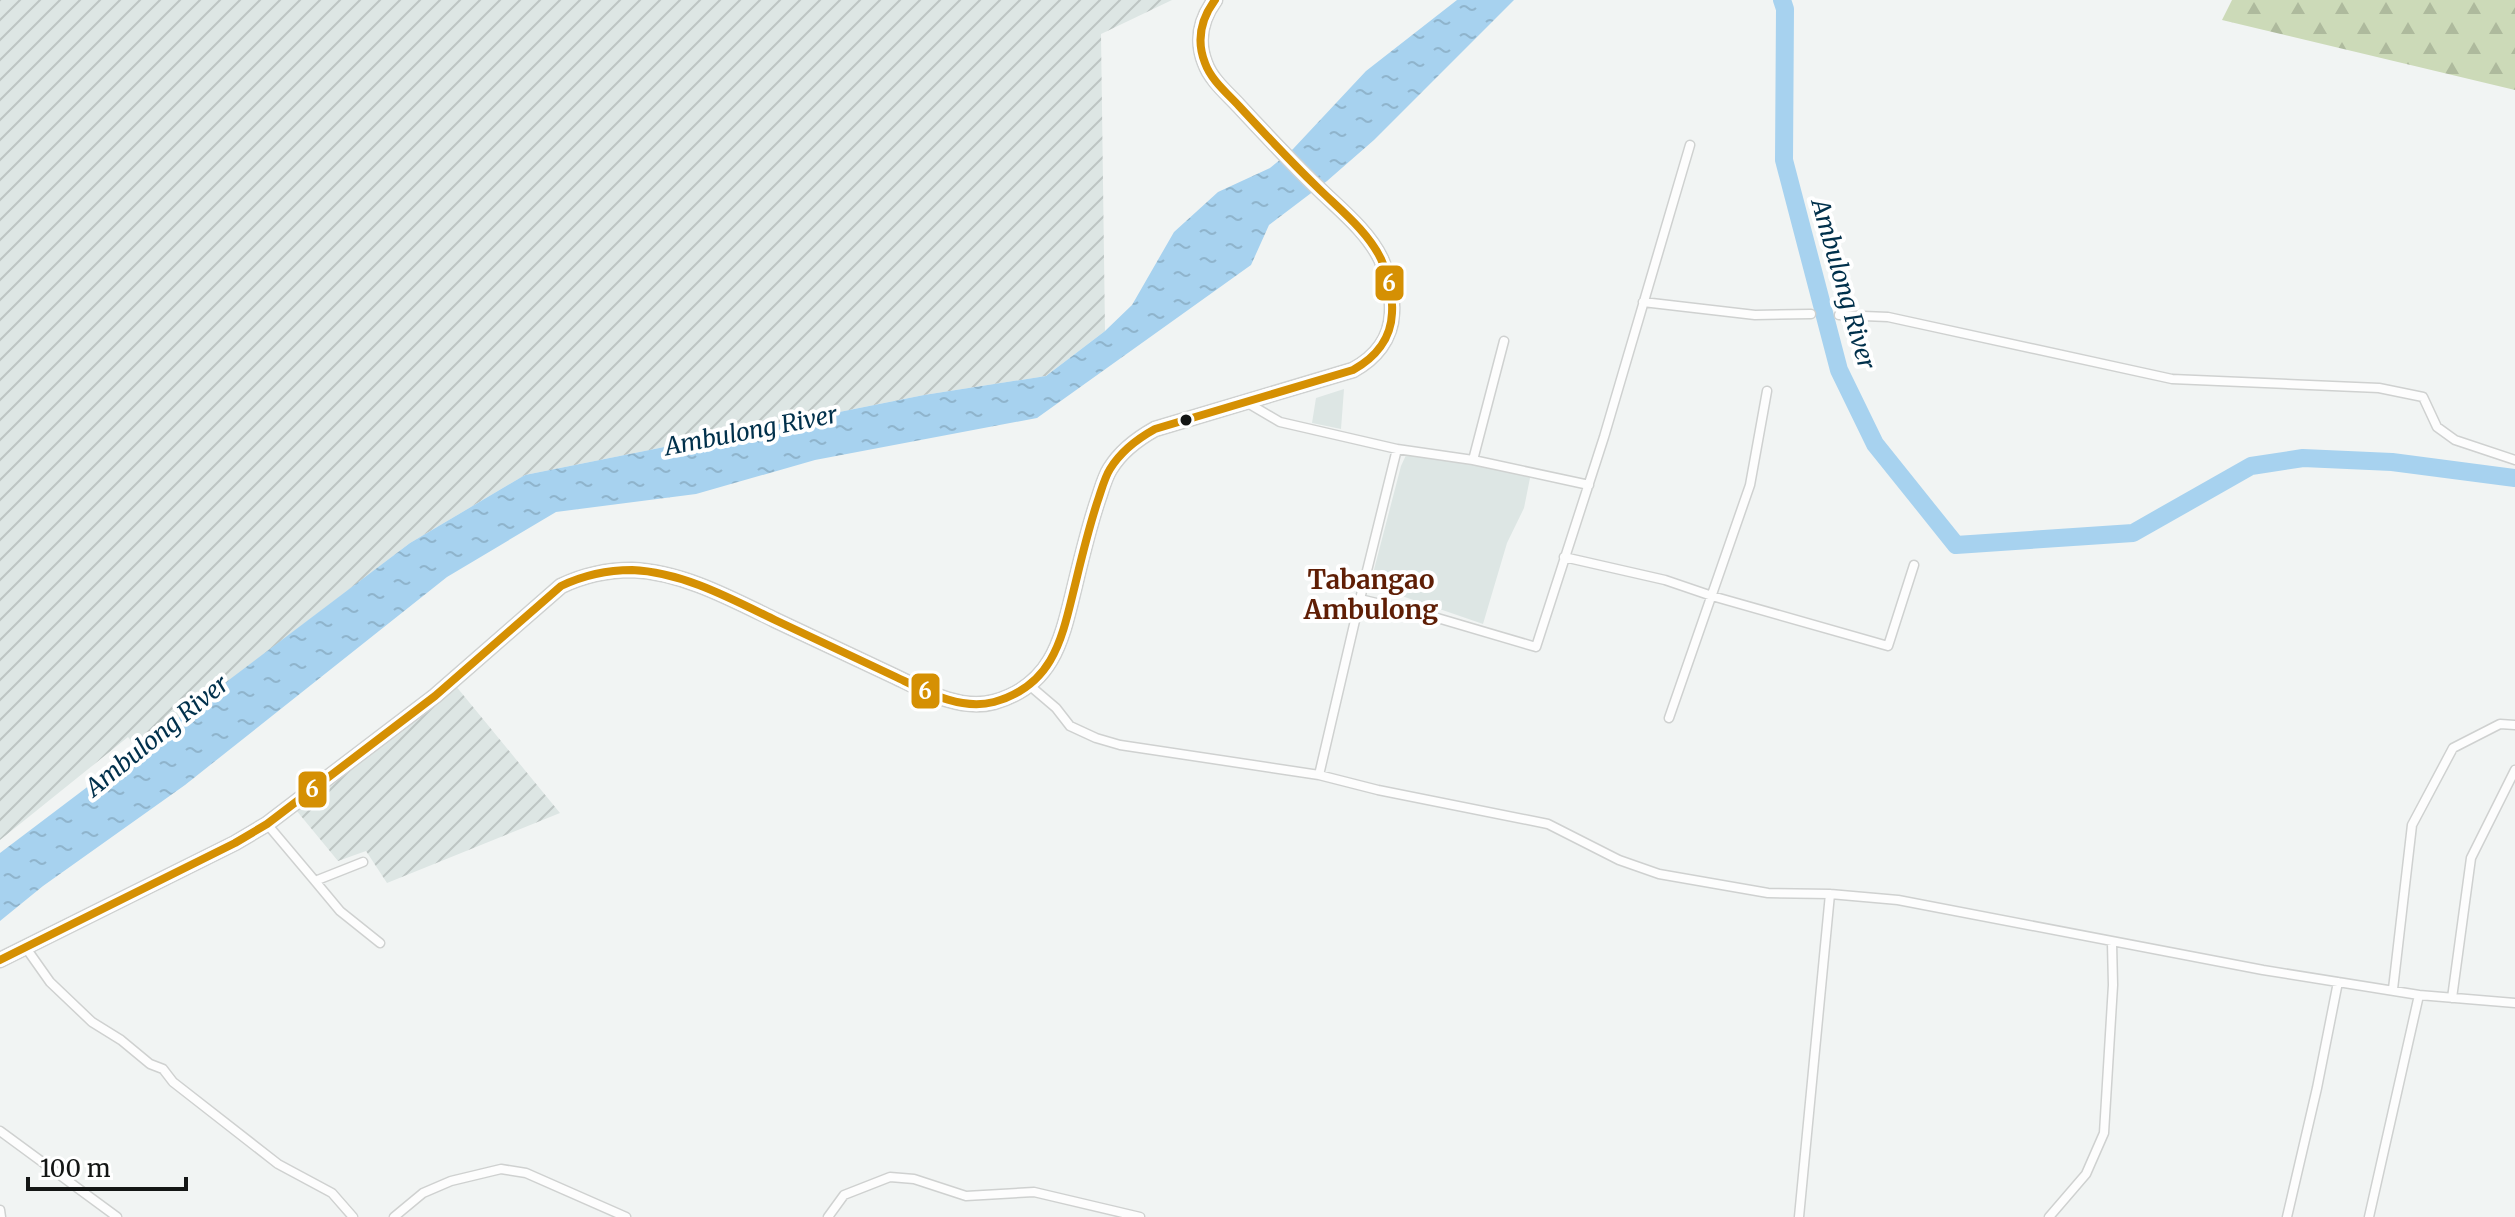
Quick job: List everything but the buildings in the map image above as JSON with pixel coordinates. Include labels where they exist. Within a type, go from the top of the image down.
[{"type":"main road","points":[[0,960],[235,843],[267,824],[435,696],[561,586],[585,575],[634,570],[683,579],[958,703],[973,705],[993,702],[1029,685],[1042,674],[1061,642],[1091,522],[1109,470],[1138,438],[1155,429],[1353,370],[1376,354],[1391,322],[1389,279],[1380,257],[1362,231],[1276,147],[1205,66],[1200,32],[1205,14],[1215,0]]},
{"type":"street","points":[[1360,599],[1536,647],[1589,485],[1690,145]]},
{"type":"street","points":[[1643,302],[1755,315],[1811,314]]},
{"type":"street","points":[[1839,315],[1888,317],[2172,379],[2379,388],[2423,397],[2437,427],[2455,440],[2515,460]]},
{"type":"street","points":[[1473,460],[1504,341]]},
{"type":"street","points":[[1669,718],[1750,485],[1767,391]]},
{"type":"street","points":[[1246,402],[1280,422],[1397,449],[1473,460],[1589,485]]},
{"type":"street","points":[[1319,775],[1397,449]]},
{"type":"street","points":[[1564,557],[1665,580],[1888,646],[1914,565]]},
{"type":"street","points":[[1029,685],[1056,708],[1070,726],[1108,742],[1319,775],[1548,824],[1619,860],[1659,874],[1768,893],[1898,900],[2112,943],[2338,982],[2419,995],[2515,1003]]},
{"type":"street","points":[[2393,989],[2412,825],[2453,748],[2500,724],[2515,725]]},
{"type":"street","points":[[2452,998],[2471,858],[2515,770]]},
{"type":"street","points":[[267,824],[340,911],[380,943]]},
{"type":"street","points":[[315,881],[363,862]]},
{"type":"street","points":[[1799,1217],[1830,894]]},
{"type":"street","points":[[2049,1217],[2086,1174],[2104,1133],[2113,985],[2112,943]]},
{"type":"street","points":[[26,948],[50,982],[92,1022],[121,1040],[150,1064],[163,1069],[173,1082],[278,1164],[332,1193],[353,1217]]},
{"type":"street","points":[[2287,1217],[2338,982]]},
{"type":"street","points":[[2369,1217],[2419,995]]},
{"type":"street","points":[[0,1131],[117,1217]]},
{"type":"street","points":[[394,1217],[423,1193],[451,1181],[501,1169],[526,1173],[626,1217]]},
{"type":"street","points":[[828,1217],[844,1195],[890,1177],[914,1179],[966,1196],[1034,1192],[1140,1217]]},
{"type":"street","points":[[0,1210],[1,1217]]},
{"type":"shaded area","points":[[0,0],[1172,0],[1101,34],[1105,331],[1046,376],[924,395],[525,475],[410,543],[138,750],[128,737],[0,840]]},
{"type":"shaded area","points":[[1344,389],[1341,429],[1312,423],[1316,398]]},
{"type":"shaded area","points":[[1407,453],[1531,473],[1524,508],[1507,543],[1483,624],[1370,585]]},
{"type":"shaded area","points":[[455,685],[560,813],[387,883],[366,851],[338,861],[296,810]]},
{"type":"green space","points":[[2232,0],[2515,0],[2515,90],[2222,20]]},
{"type":"water","points":[[1457,0],[1514,0],[1374,140],[1269,225],[1251,265],[1037,418],[815,460],[696,494],[556,512],[447,577],[185,785],[43,886],[0,921],[0,853],[410,543],[525,475],[924,395],[1046,376],[1105,331],[1132,305],[1174,232],[1218,192],[1270,168],[1293,149],[1366,71]]},
{"type":"waterway","name":"Ambulong River","points":[[1782,0],[1785,9],[1784,160],[1839,370],[1875,444],[1956,545],[2133,533],[2251,466],[2303,458],[2392,462],[2515,478]]},
{"type":"transit line","name":"6","points":[[0,960],[235,843],[267,824],[435,696],[561,586],[587,576],[632,570],[687,581],[919,688],[956,702],[994,702],[1030,684],[1043,671],[1059,641],[1102,486],[1124,451],[1155,429],[1353,370],[1375,354],[1389,331],[1391,292],[1375,248],[1352,220],[1215,81],[1208,69],[1202,54],[1201,38],[1203,22],[1215,0]]},
{"type":"district","name":"Tabangao Ambulong","points":[[1371,595]]}]
